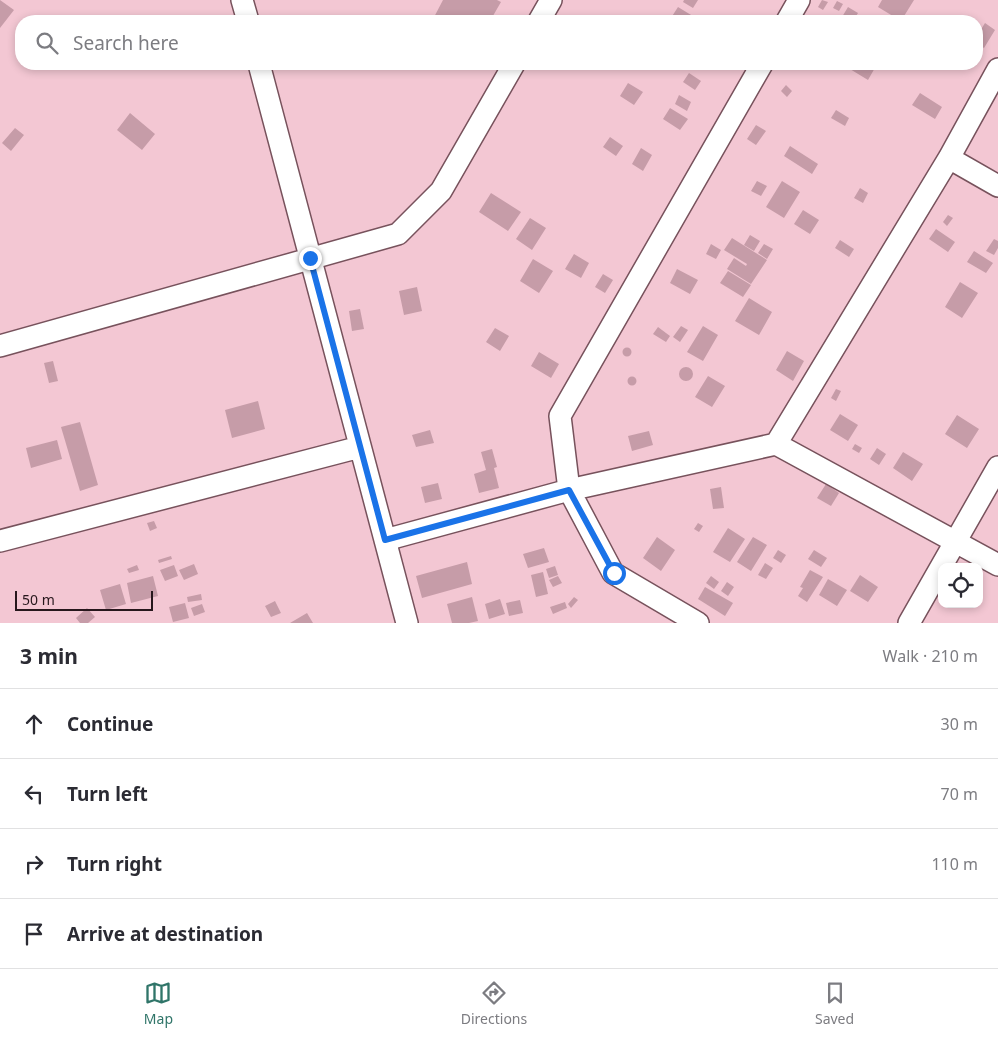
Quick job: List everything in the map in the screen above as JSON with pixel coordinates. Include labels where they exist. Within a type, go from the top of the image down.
[{"type":"street","points":[[242,0],[246,15]]},
{"type":"street","points":[[542,15],[551,0]]},
{"type":"street","points":[[790,15],[799,0]]},
{"type":"street","points":[[776,444],[949,158],[998,69]]},
{"type":"street","points":[[261,70],[407,623]]},
{"type":"street","points":[[0,346],[398,234],[441,191],[511,70]]},
{"type":"street","points":[[698,623],[614,573],[569,490],[560,416],[759,70]]},
{"type":"street","points":[[949,158],[998,186]]},
{"type":"street","points":[[385,540],[569,490],[776,444],[998,565]]},
{"type":"street","points":[[0,541],[360,447]]},
{"type":"street","points":[[909,623],[998,467]]},
{"type":"building","points":[[0,0],[14,10],[0,28]]},
{"type":"building","points":[[443,0],[497,0],[501,2],[493,15],[435,15]]},
{"type":"building","points":[[684,0],[698,0],[693,8],[683,2]]},
{"type":"building","points":[[822,0],[828,2],[823,10],[818,7]]},
{"type":"building","points":[[882,0],[914,0],[905,15],[891,15],[878,7]]},
{"type":"building","points":[[837,1],[843,4],[839,11],[833,8]]},
{"type":"building","points":[[678,7],[691,15],[673,15]]},
{"type":"building","points":[[848,7],[858,13],[857,15],[843,15]]},
{"type":"building","points":[[985,23],[995,30],[984,48],[983,47],[983,26]]},
{"type":"building","points":[[852,70],[874,70],[868,80]]},
{"type":"building","points":[[689,73],[701,81],[695,90],[683,82]]},
{"type":"building","points":[[628,83],[643,92],[634,105],[620,96]]},
{"type":"building","points":[[786,85],[792,91],[787,97],[781,91]]},
{"type":"building","points":[[920,93],[942,107],[935,119],[912,105]]},
{"type":"building","points":[[679,95],[691,102],[687,111],[675,104]]},
{"type":"building","points":[[670,108],[688,119],[680,130],[663,119]]},
{"type":"building","points":[[836,110],[849,118],[845,126],[831,118]]},
{"type":"building","points":[[130,113],[155,134],[142,150],[117,130]]},
{"type":"building","points":[[756,125],[766,131],[756,145],[747,139]]},
{"type":"building","points":[[15,128],[24,135],[11,151],[2,143]]},
{"type":"building","points":[[610,137],[623,146],[616,156],[603,147]]},
{"type":"building","points":[[790,146],[818,164],[812,174],[784,156]]},
{"type":"building","points":[[641,148],[652,155],[643,171],[632,164]]},
{"type":"building","points":[[757,181],[767,186],[761,196],[751,191]]},
{"type":"building","points":[[782,181],[800,192],[784,218],[766,207]]},
{"type":"building","points":[[860,188],[868,193],[863,203],[854,198]]},
{"type":"building","points":[[491,193],[521,212],[508,231],[479,212]]},
{"type":"building","points":[[803,210],[819,220],[810,234],[794,224]]},
{"type":"building","points":[[948,215],[953,218],[947,226],[943,222]]},
{"type":"building","points":[[530,218],[546,228],[532,250],[516,239]]},
{"type":"building","points":[[936,229],[955,242],[948,252],[929,239]]},
{"type":"building","points":[[750,235],[760,241],[754,251],[744,245]]},
{"type":"building","points":[[732,238],[767,260],[751,284],[727,269],[734,258],[746,266],[747,264],[724,250]]},
{"type":"building","points":[[994,239],[998,241],[998,248],[994,255],[986,251]]},
{"type":"building","points":[[840,240],[854,249],[849,257],[835,248]]},
{"type":"building","points":[[711,244],[721,250],[716,259],[706,254]]},
{"type":"building","points":[[764,244],[773,249],[767,259],[758,253]]},
{"type":"building","points":[[974,251],[993,263],[986,273],[967,262]]},
{"type":"building","points":[[574,254],[589,263],[581,278],[565,269]]},
{"type":"building","points":[[533,259],[553,271],[539,293],[520,281]]},
{"type":"building","points":[[677,269],[698,280],[690,294],[670,283]]},
{"type":"building","points":[[728,271],[751,285],[743,297],[720,283]]},
{"type":"building","points":[[603,274],[613,280],[605,293],[595,287]]},
{"type":"building","points":[[960,282],[978,293],[962,318],[945,307]]},
{"type":"building","points":[[417,287],[422,311],[404,315],[399,291]]},
{"type":"building","points":[[749,298],[772,312],[759,335],[735,321]]},
{"type":"building","points":[[360,309],[364,329],[352,331],[349,311]]},
{"type":"building","points":[[681,326],[688,330],[680,342],[673,337]]},
{"type":"building","points":[[703,326],[718,335],[703,361],[687,352]]},
{"type":"building","points":[[658,327],[670,336],[666,342],[653,334]]},
{"type":"building","points":[[495,328],[509,336],[500,351],[486,342]]},
{"type":"building","points":[[627,347],[632,352],[627,357],[622,352]]},
{"type":"building","points":[[787,351],[804,361],[793,381],[776,370]]},
{"type":"building","points":[[539,352],[559,364],[551,378],[531,366]]},
{"type":"building","points":[[53,361],[58,381],[49,383],[44,363]]},
{"type":"building","points":[[686,367],[691,369],[693,374],[691,379],[686,381],[681,379],[679,374],[681,369]]},
{"type":"building","points":[[632,376],[637,381],[632,386],[627,381]]},
{"type":"building","points":[[708,376],[725,386],[712,407],[695,397]]},
{"type":"building","points":[[836,389],[841,391],[836,401],[831,398]]},
{"type":"building","points":[[258,401],[265,429],[232,438],[225,410]]},
{"type":"building","points":[[840,414],[858,425],[848,441],[830,430]]},
{"type":"building","points":[[957,415],[979,429],[967,448],[945,434]]},
{"type":"building","points":[[80,422],[98,485],[80,491],[61,427]]},
{"type":"building","points":[[430,430],[434,443],[416,447],[412,435]]},
{"type":"building","points":[[649,431],[653,445],[632,451],[628,436]]},
{"type":"building","points":[[57,440],[62,459],[31,468],[26,448]]},
{"type":"building","points":[[855,444],[862,448],[859,453],[852,449]]},
{"type":"building","points":[[877,448],[886,454],[879,465],[870,459]]},
{"type":"building","points":[[492,449],[497,467],[494,468],[499,488],[479,493],[474,474],[486,470],[481,452]]},
{"type":"building","points":[[903,452],[923,464],[912,481],[893,468]]},
{"type":"building","points":[[438,483],[442,499],[425,503],[421,487]]},
{"type":"building","points":[[826,484],[839,493],[831,506],[817,498]]},
{"type":"building","points":[[721,487],[724,508],[713,509],[710,489]]},
{"type":"building","points":[[154,521],[157,528],[150,531],[147,523]]},
{"type":"building","points":[[698,523],[703,526],[699,532],[694,529]]},
{"type":"building","points":[[728,528],[745,539],[730,562],[713,552]]},
{"type":"building","points":[[657,537],[675,550],[661,571],[643,558]]},
{"type":"building","points":[[753,537],[767,545],[751,571],[737,562]]},
{"type":"building","points":[[544,548],[549,562],[528,568],[523,554]]},
{"type":"building","points":[[778,550],[786,555],[781,563],[773,558]]},
{"type":"building","points":[[814,550],[827,558],[821,567],[808,559]]},
{"type":"building","points":[[171,556],[172,559],[159,563],[158,560]]},
{"type":"building","points":[[467,562],[472,584],[422,598],[416,576]]},
{"type":"building","points":[[765,563],[773,568],[766,579],[758,575]]},
{"type":"building","points":[[194,564],[198,574],[184,580],[179,570]]},
{"type":"building","points":[[137,565],[139,570],[129,573],[127,569]]},
{"type":"building","points":[[174,565],[178,576],[165,581],[160,570]]},
{"type":"building","points":[[555,566],[558,575],[549,578],[546,569]]},
{"type":"building","points":[[810,570],[823,577],[807,602],[798,596],[803,588],[800,587]]},
{"type":"building","points":[[543,572],[548,594],[536,597],[531,575]]},
{"type":"building","points":[[860,575],[878,587],[868,602],[850,591]]},
{"type":"building","points":[[153,576],[158,596],[131,603],[127,583]]},
{"type":"building","points":[[558,576],[562,583],[553,587],[549,580]]},
{"type":"building","points":[[711,576],[719,582],[714,589],[706,583]]},
{"type":"building","points":[[828,579],[847,590],[837,606],[819,595]]},
{"type":"building","points":[[727,582],[734,587],[728,596],[721,591]]},
{"type":"building","points":[[120,584],[126,604],[106,610],[100,590]]},
{"type":"building","points":[[705,587],[733,603],[725,616],[698,599]]},
{"type":"building","points":[[201,594],[202,600],[188,602],[187,597]]},
{"type":"building","points":[[472,597],[478,621],[452,623],[447,604]]},
{"type":"building","points":[[574,597],[578,600],[571,608],[568,604]]},
{"type":"building","points":[[500,599],[505,614],[489,619],[485,604]]},
{"type":"building","points":[[520,600],[523,613],[509,616],[506,603]]},
{"type":"building","points":[[275,601],[281,613],[271,617],[265,606]]},
{"type":"building","points":[[565,602],[567,608],[553,614],[550,607]]},
{"type":"building","points":[[185,603],[189,618],[173,622],[169,607]]},
{"type":"building","points":[[202,604],[205,612],[194,616],[191,608]]},
{"type":"building","points":[[87,608],[95,617],[88,623],[80,623],[76,618]]},
{"type":"building","points":[[307,613],[313,623],[290,623]]},
{"type":"route","points":[[310,258],[385,540],[569,490],[614,573]]}]
